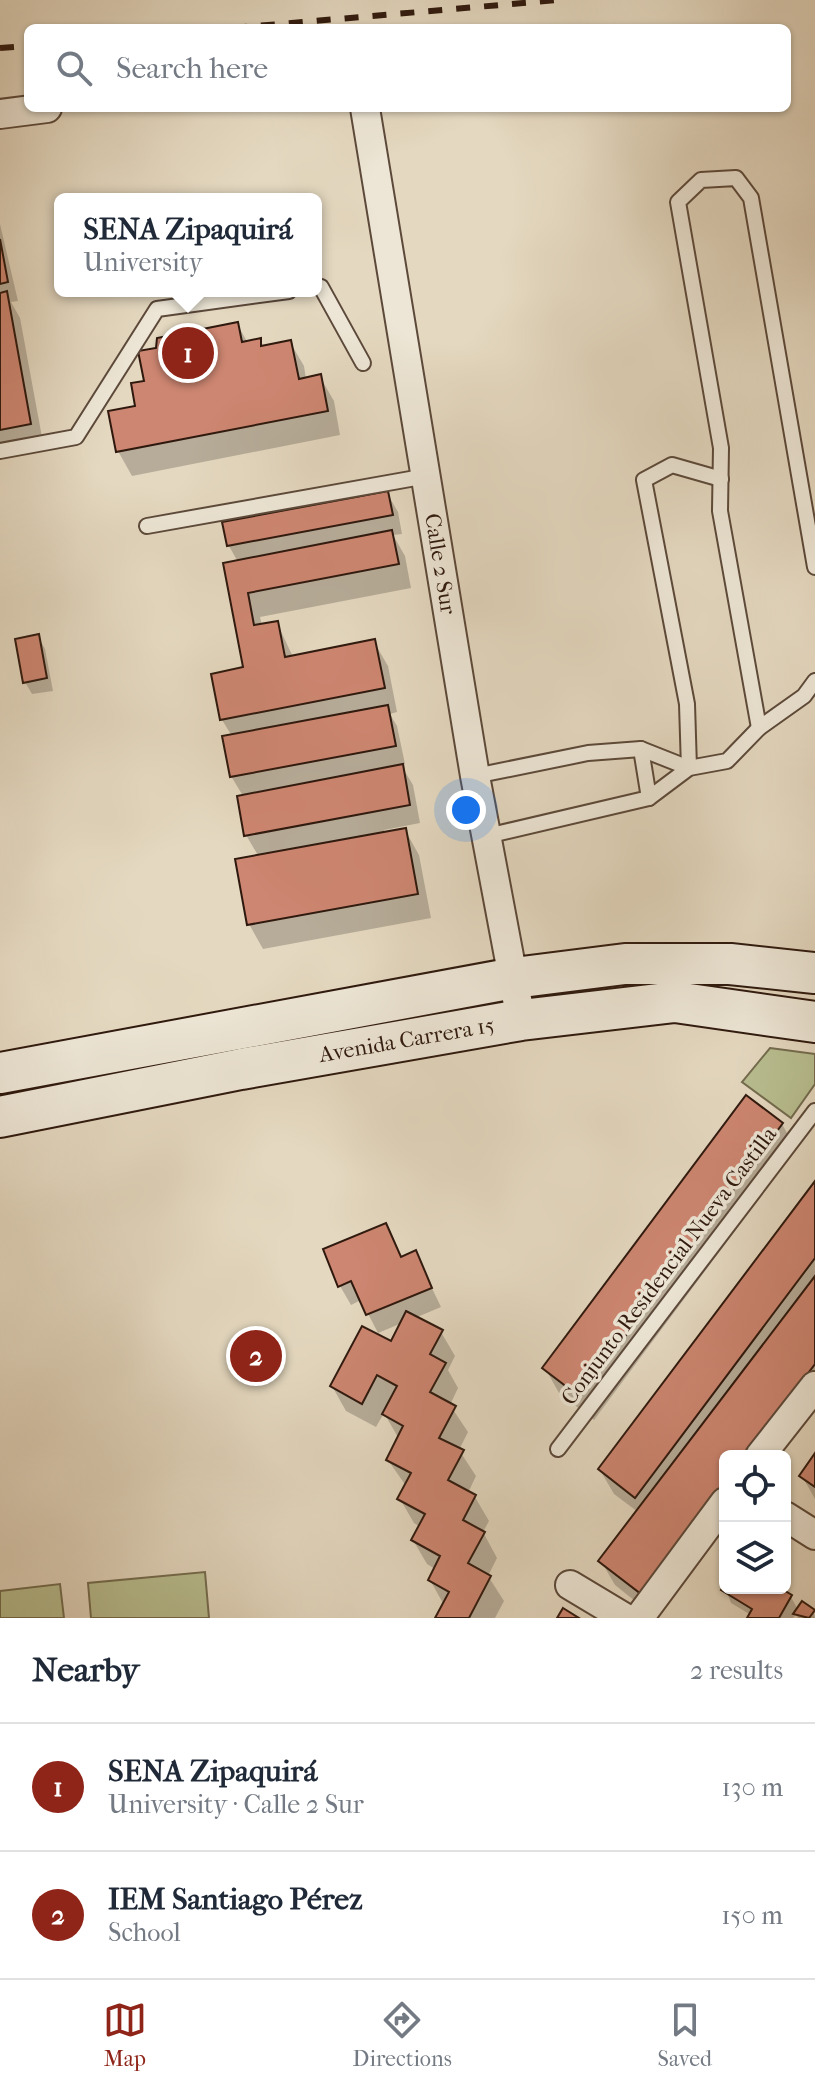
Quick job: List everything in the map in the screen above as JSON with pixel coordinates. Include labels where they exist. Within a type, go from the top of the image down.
[{"type":"main road","name":"Avenida Carrera 15","points":[[0,1073],[514,978],[625,964],[730,964],[815,973]]},
{"type":"main road","name":"Avenida Carrera 15","points":[[0,1117],[241,1069],[521,1020],[675,1002],[815,1022]]},
{"type":"street","points":[[0,114],[24,111]]},
{"type":"street","name":"Calle 2 Sur","points":[[366,112],[475,776],[521,1020]]},
{"type":"street","points":[[765,1450],[815,1386]]},
{"type":"street","points":[[639,1618],[719,1510]]},
{"type":"street","points":[[791,1520],[815,1535]]},
{"type":"street","points":[[570,1585],[625,1618]]},
{"type":"lane","points":[[759,728],[720,511],[721,448],[678,202],[701,180],[736,178],[751,198],[815,567]]},
{"type":"lane","points":[[322,289],[363,363]]},
{"type":"lane","points":[[0,451],[76,437],[157,309],[245,297]]},
{"type":"lane","points":[[689,768],[687,704],[644,480],[672,465],[721,479]]},
{"type":"lane","points":[[147,526],[427,476]]},
{"type":"lane","points":[[487,836],[649,798],[689,768],[727,761],[759,728],[804,696],[815,681]]},
{"type":"lane","points":[[641,749],[649,798]]},
{"type":"lane","points":[[475,776],[588,753],[641,749],[689,768]]},
{"type":"lane","name":"Conjunto Residencial Nueva Castilla","points":[[558,1449],[815,1111]]},
{"type":"green space","points":[[770,1048],[815,1054],[815,1084],[791,1118],[742,1082]]},
{"type":"green space","points":[[205,1572],[209,1618],[91,1618],[88,1583]]},
{"type":"green space","points":[[60,1584],[64,1618],[0,1618],[0,1591]]},
{"type":"building","points":[[0,239],[8,282],[0,284]]},
{"type":"building","points":[[7,291],[31,424],[0,430],[0,293]]},
{"type":"building","points":[[238,322],[242,342],[261,338],[261,346],[291,340],[299,379],[321,374],[328,411],[116,452],[108,411],[135,406],[131,383],[144,381],[138,351],[156,348],[157,338]]},
{"type":"building","points":[[388,491],[393,515],[227,546],[222,522]]},
{"type":"building","points":[[392,530],[399,564],[248,593],[254,625],[278,621],[285,657],[375,639],[385,688],[220,720],[211,674],[243,667],[223,563]]},
{"type":"building","points":[[39,634],[47,678],[23,683],[15,639]]},
{"type":"building","points":[[388,705],[396,746],[230,777],[222,736]]},
{"type":"building","points":[[403,764],[410,805],[244,836],[237,796]]},
{"type":"building","points":[[406,828],[418,894],[247,925],[235,859]]},
{"type":"building","points":[[746,1095],[783,1123],[580,1397],[542,1368]]},
{"type":"building","points":[[815,1181],[815,1258],[635,1498],[598,1469]]},
{"type":"building","points":[[386,1223],[401,1257],[416,1250],[432,1288],[366,1315],[351,1281],[338,1287],[323,1249]]},
{"type":"building","points":[[815,1276],[815,1364],[750,1450],[719,1450],[719,1491],[641,1594],[598,1561]]},
{"type":"building","points":[[406,1311],[443,1330],[430,1354],[446,1363],[430,1392],[456,1406],[439,1438],[464,1450],[448,1480],[476,1495],[463,1520],[485,1532],[468,1563],[491,1576],[469,1618],[435,1618],[449,1592],[428,1580],[440,1556],[411,1540],[425,1514],[397,1499],[411,1473],[386,1460],[403,1426],[382,1414],[397,1386],[377,1375],[362,1404],[330,1386],[362,1326],[391,1341]]},
{"type":"building","points":[[815,1453],[815,1487],[799,1476]]},
{"type":"building","points":[[728,1594],[792,1595],[779,1618],[747,1618],[752,1609]]},
{"type":"building","points":[[802,1601],[815,1610],[809,1618],[793,1614]]},
{"type":"building","points":[[563,1608],[579,1618],[557,1618]]},
{"type":"railway","points":[[279,24],[558,0]]},
{"type":"railway","points":[[0,48],[24,46]]},
{"type":"place","name":"SENA Zipaquirá","points":[[188,353]]},
{"type":"place","name":"IEM Santiago Pérez","points":[[256,1356]]}]
